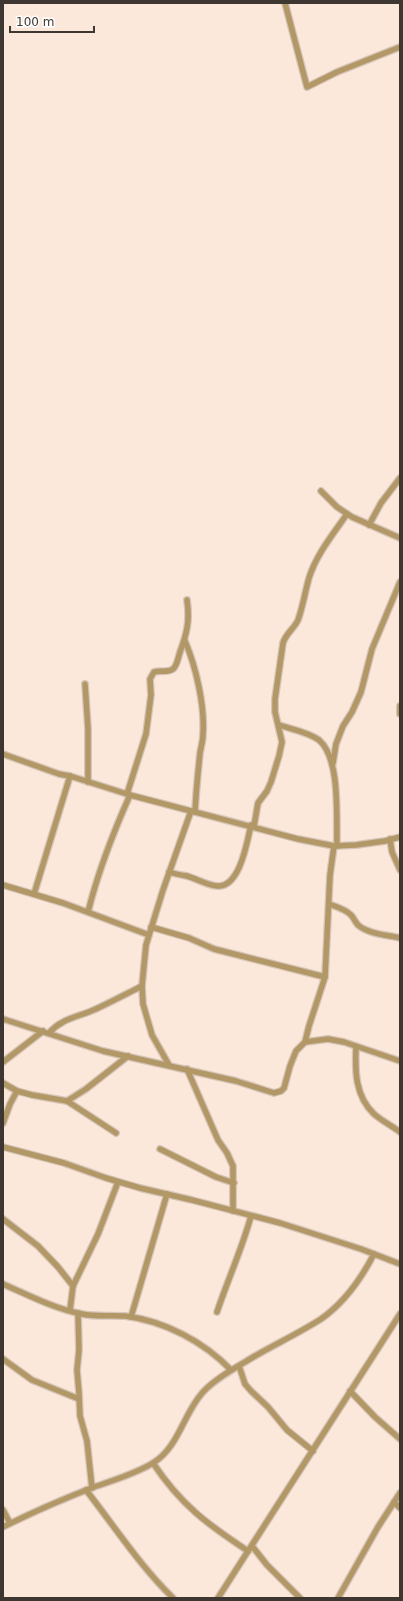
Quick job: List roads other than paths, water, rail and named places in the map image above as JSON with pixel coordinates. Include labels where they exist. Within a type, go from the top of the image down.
[{"type":"street","points":[[285,3],[307,87],[337,72],[400,48]]},
{"type":"street","points":[[369,525],[381,503],[400,478]]},
{"type":"street","points":[[320,491],[347,514],[400,538]]},
{"type":"street","points":[[169,872],[215,886],[222,886],[230,882],[238,871],[258,803],[267,791],[279,756],[282,742],[275,712],[275,699],[283,643],[298,619],[309,577],[318,559],[347,514]]},
{"type":"street","points":[[333,763],[336,744],[343,726],[352,712],[361,692],[372,649],[400,582]]},
{"type":"street","points":[[88,912],[96,881],[129,795],[146,734],[150,710],[151,675],[159,670],[169,671],[173,669],[176,664],[185,641],[189,621],[187,600]]},
{"type":"street","points":[[169,1065],[152,1035],[143,1004],[142,986],[148,935],[169,872],[193,811],[203,736],[203,722],[198,683],[185,641]]},
{"type":"street","points":[[85,684],[88,728],[88,782]]},
{"type":"street","points":[[400,706],[400,714]]},
{"type":"street","points":[[279,725],[318,739],[323,744],[333,763],[336,780],[336,846],[330,875],[325,977],[309,1026],[306,1042]]},
{"type":"street","points":[[3,754],[59,774],[70,776],[129,795],[298,839],[336,846],[356,845],[400,837]]},
{"type":"street","points":[[34,894],[70,776]]},
{"type":"street","points":[[390,839],[392,852],[400,870]]},
{"type":"street","points":[[3,885],[88,912],[148,935]]},
{"type":"street","points":[[329,904],[345,910],[351,915],[359,926],[375,933],[400,938]]},
{"type":"street","points":[[151,927],[189,938],[214,949],[325,977]]},
{"type":"street","points":[[49,1033],[56,1025],[65,1020],[96,1009],[142,986]]},
{"type":"street","points":[[3,1019],[103,1050],[251,1085],[274,1093],[278,1092],[286,1085],[290,1066],[296,1051],[306,1042],[328,1039],[400,1061]]},
{"type":"street","points":[[3,1062],[43,1031]]},
{"type":"street","points":[[356,1047],[355,1072],[359,1090],[364,1102],[375,1115],[400,1132]]},
{"type":"street","points":[[67,1101],[86,1089],[128,1056]]},
{"type":"street","points":[[187,1069],[213,1130],[233,1166],[233,1211]]},
{"type":"street","points":[[3,1083],[17,1091],[67,1101],[116,1133]]},
{"type":"street","points":[[3,1123],[10,1104],[17,1091]]},
{"type":"street","points":[[3,1147],[64,1162],[118,1182],[233,1211],[323,1237],[400,1264]]},
{"type":"street","points":[[160,1149],[216,1177],[234,1183]]},
{"type":"street","points":[[70,1310],[73,1286],[98,1234],[118,1182]]},
{"type":"street","points":[[131,1317],[167,1194]]},
{"type":"street","points":[[218,1312],[226,1285],[244,1240],[251,1216]]},
{"type":"street","points":[[3,1219],[38,1246],[58,1267],[73,1286]]},
{"type":"street","points":[[3,1527],[26,1515],[153,1463],[168,1451],[179,1430],[203,1393],[212,1384],[231,1370],[321,1319],[352,1289],[374,1254]]},
{"type":"street","points":[[3,1284],[78,1313],[131,1317],[161,1326],[198,1343],[215,1355],[231,1370]]},
{"type":"street","points":[[78,1313],[79,1350],[77,1370],[80,1416],[88,1441],[89,1489],[128,1546],[162,1588],[173,1598]]},
{"type":"street","points":[[218,1598],[400,1314]]},
{"type":"street","points":[[3,1359],[32,1380],[79,1400]]},
{"type":"street","points":[[238,1366],[245,1384],[251,1391],[268,1407],[287,1430],[313,1451]]},
{"type":"street","points":[[350,1391],[400,1439]]},
{"type":"street","points":[[153,1463],[172,1491],[187,1507],[213,1528],[248,1552]]},
{"type":"street","points":[[338,1598],[400,1493]]},
{"type":"street","points":[[394,1502],[400,1508]]},
{"type":"street","points":[[3,1510],[10,1523]]},
{"type":"street","points":[[252,1546],[267,1565],[300,1598]]}]
